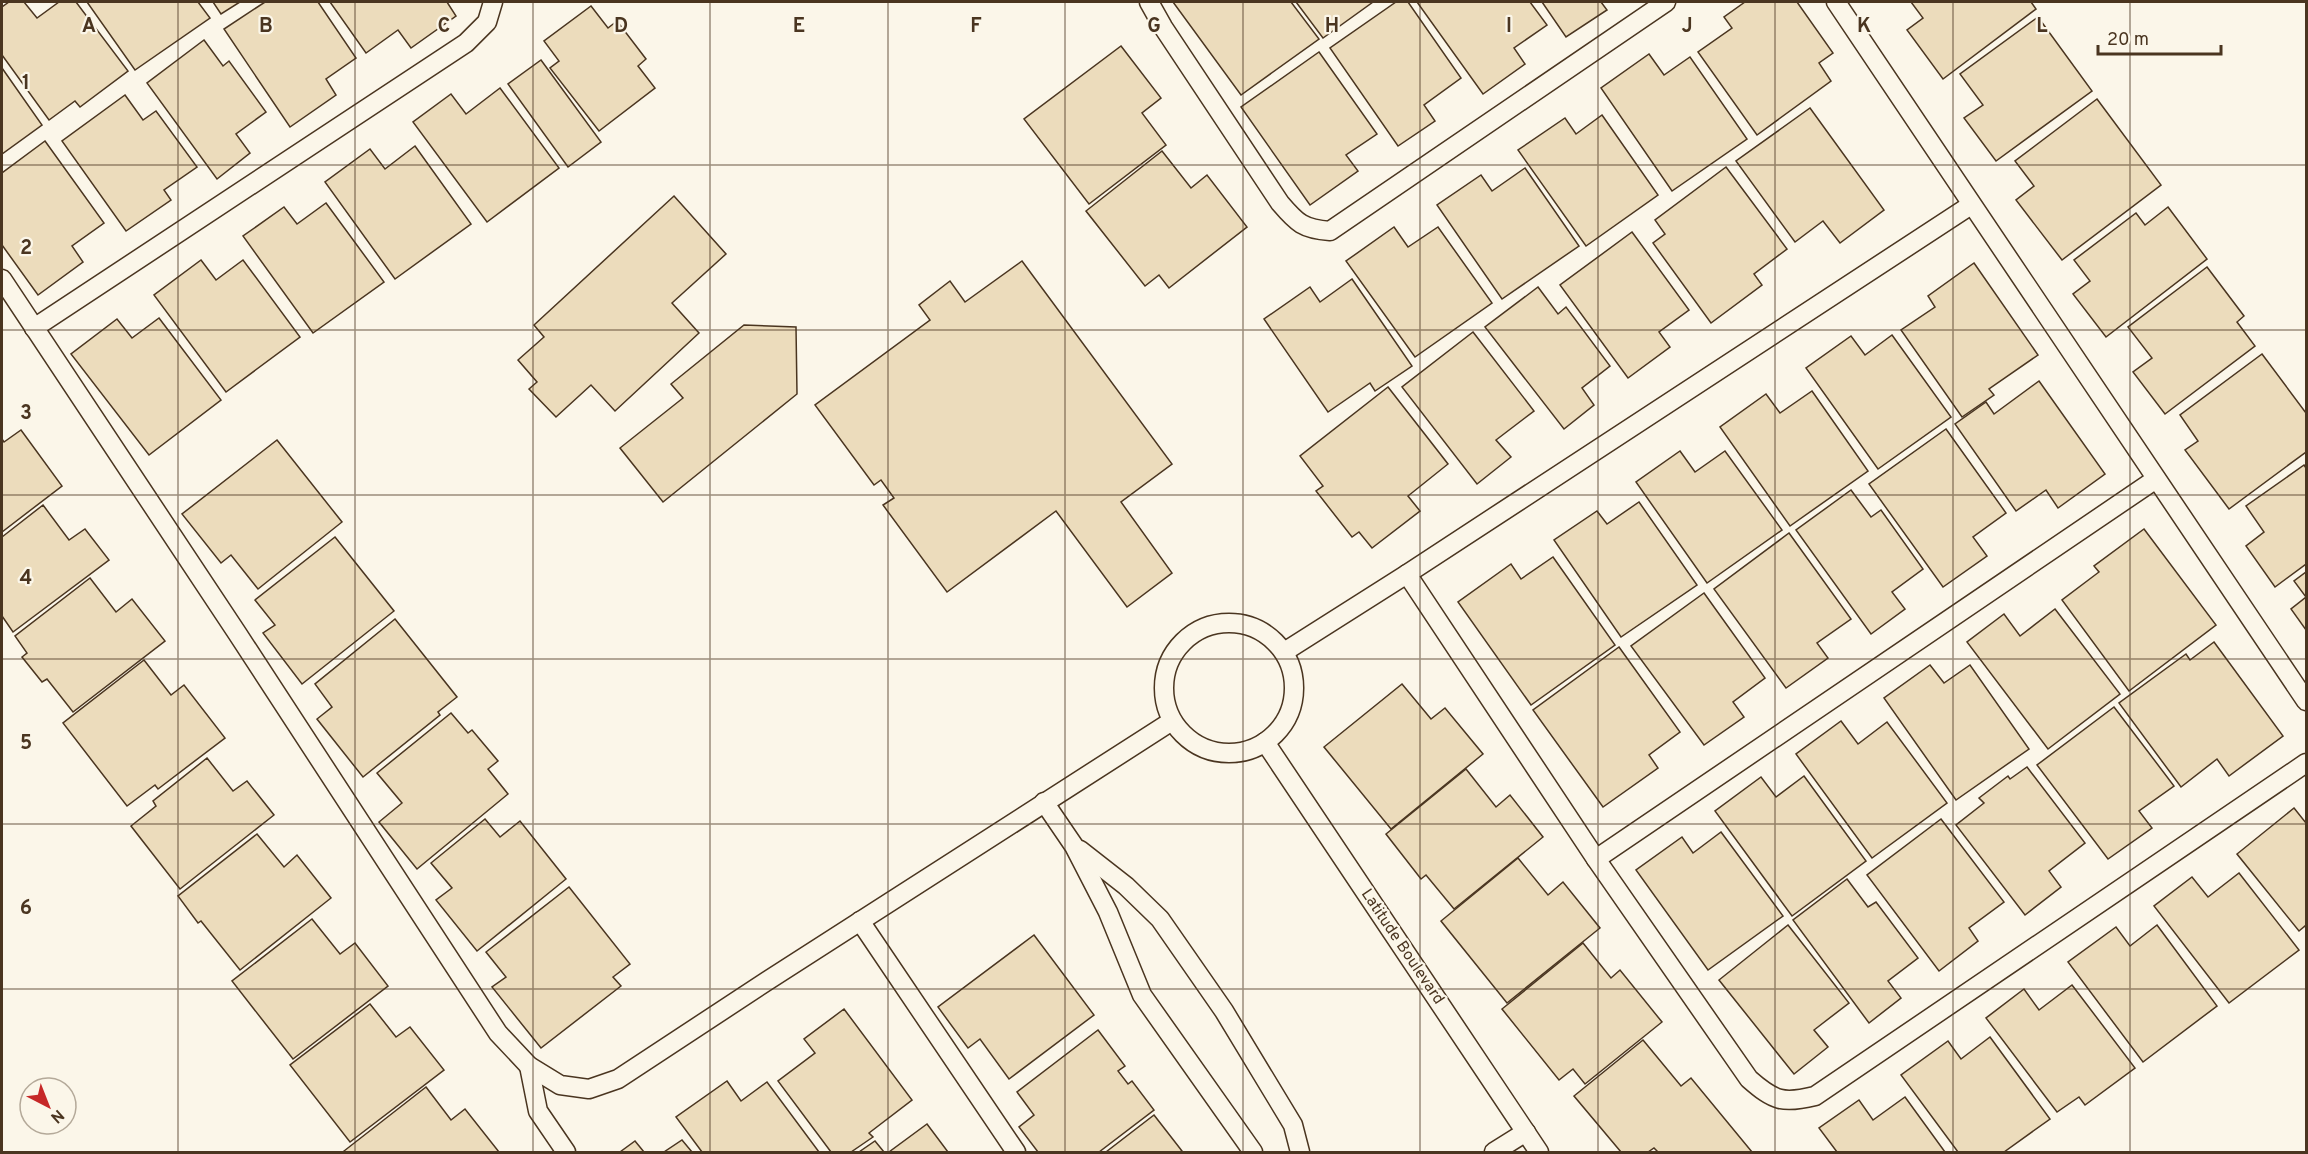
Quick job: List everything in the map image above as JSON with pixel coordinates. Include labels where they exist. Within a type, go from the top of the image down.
[{"type":"lane","points":[[34,328],[466,43],[487,22],[493,2]]},
{"type":"lane","points":[[1149,2],[1169,37],[1280,203],[1295,221],[1311,230],[1330,231],[1666,2]]},
{"type":"lane","points":[[1836,2],[2307,701]]},
{"type":"lane","points":[[1284,652],[1971,205]]},
{"type":"lane","points":[[2,279],[237,633],[498,1034],[530,1066],[560,1085],[589,1089],[618,1079],[1172,721]]},
{"type":"lane","points":[[1596,859],[2156,479]]},
{"type":"lane","points":[[1407,574],[1596,859],[1749,1079],[1767,1095],[1793,1101],[1815,1096],[2307,763]]},
{"type":"lane","points":[[1227,622],[1249,626],[1268,635],[1284,652],[1292,670],[1294,691],[1290,710],[1280,729],[1265,742],[1249,750],[1232,753],[1214,752],[1197,746],[1172,721],[1164,700],[1164,677],[1172,657],[1185,639],[1204,627],[1227,622]]},
{"type":"lane","name":"Latitude Boulevard","points":[[1265,742],[1539,1152]]},
{"type":"lane","points":[[1044,802],[1074,846],[1108,912],[1142,995],[1253,1152]]},
{"type":"lane","points":[[1074,846],[1126,886],[1160,919],[1224,1011],[1293,1125],[1300,1152]]},
{"type":"lane","points":[[860,921],[1016,1152]]},
{"type":"lane","points":[[530,1066],[538,1111],[566,1152]]},
{"type":"lane","points":[[1494,1152],[1526,1132]]},
{"type":"building","points":[[9,2],[24,2],[37,18],[59,2],[76,2],[128,71],[80,107],[75,101],[49,120],[2,55],[2,7]]},
{"type":"building","points":[[87,2],[198,2],[210,18],[135,70]]},
{"type":"building","points":[[213,2],[240,2],[221,14]]},
{"type":"building","points":[[265,2],[318,2],[356,58],[326,79],[336,95],[290,127],[224,29]]},
{"type":"building","points":[[330,2],[447,2],[456,16],[411,48],[398,30],[366,53]]},
{"type":"building","points":[[1173,2],[1291,2],[1319,39],[1241,95]]},
{"type":"building","points":[[1296,2],[1373,2],[1323,38]]},
{"type":"building","points":[[1396,2],[1408,2],[1461,78],[1424,105],[1435,121],[1398,146],[1330,48]]},
{"type":"building","points":[[1417,2],[1530,2],[1547,25],[1514,48],[1525,64],[1483,94]]},
{"type":"building","points":[[1542,2],[1601,2],[1607,10],[1566,37]]},
{"type":"building","points":[[1745,2],[1797,2],[1833,53],[1819,63],[1831,81],[1757,135],[1698,52],[1732,28],[1724,17]]},
{"type":"building","points":[[1911,2],[2031,2],[2036,9],[1943,79],[1907,30],[1923,18]]},
{"type":"building","points":[[591,6],[608,28],[617,21],[646,59],[638,66],[655,88],[599,131],[550,68],[559,61],[544,41]]},
{"type":"building","points":[[2038,17],[2092,91],[1996,161],[1964,118],[1983,105],[1960,74]]},
{"type":"building","points":[[204,40],[223,66],[229,61],[266,112],[236,134],[250,153],[217,179],[147,83]]},
{"type":"building","points":[[1121,46],[1161,98],[1142,113],[1166,145],[1089,204],[1024,119]]},
{"type":"building","points":[[1319,52],[1377,134],[1346,155],[1358,171],[1310,205],[1241,107]]},
{"type":"building","points":[[1649,54],[1664,75],[1690,57],[1747,139],[1672,191],[1601,88]]},
{"type":"building","points":[[541,60],[601,142],[568,167],[508,84]]},
{"type":"building","points":[[2,68],[42,125],[2,154]]},
{"type":"building","points":[[500,88],[559,168],[487,222],[413,122],[451,94],[466,114]]},
{"type":"building","points":[[125,95],[143,120],[156,111],[197,167],[164,190],[171,200],[126,231],[62,141]]},
{"type":"building","points":[[2097,99],[2161,185],[2062,260],[2016,200],[2034,186],[2015,161]]},
{"type":"building","points":[[1810,108],[1884,210],[1840,243],[1823,221],[1795,242],[1736,161]]},
{"type":"building","points":[[1602,115],[1658,195],[1586,246],[1518,150],[1565,118],[1576,134]]},
{"type":"building","points":[[45,141],[104,223],[72,246],[83,262],[38,295],[2,245],[2,173]]},
{"type":"building","points":[[415,146],[471,224],[395,279],[325,182],[370,149],[385,169]]},
{"type":"building","points":[[1162,151],[1191,188],[1207,175],[1247,227],[1169,288],[1159,275],[1145,286],[1086,211]]},
{"type":"building","points":[[1726,167],[1787,249],[1754,274],[1762,285],[1711,323],[1653,243],[1665,234],[1655,220]]},
{"type":"building","points":[[1525,168],[1579,246],[1502,299],[1437,205],[1481,175],[1492,191]]},
{"type":"building","points":[[674,196],[726,254],[672,303],[699,333],[615,411],[591,385],[556,417],[529,389],[537,382],[518,360],[544,337],[534,325]]},
{"type":"building","points":[[326,203],[384,282],[313,333],[243,236],[284,207],[297,224]]},
{"type":"building","points":[[2168,207],[2207,259],[2106,337],[2073,294],[2090,281],[2074,260],[2136,213],[2145,225]]},
{"type":"building","points":[[1394,227],[1408,247],[1438,227],[1492,303],[1415,357],[1346,261]]},
{"type":"building","points":[[1632,232],[1689,310],[1659,332],[1670,347],[1628,378],[1560,285]]},
{"type":"building","points":[[201,260],[216,280],[243,260],[300,337],[226,392],[154,295]]},
{"type":"building","points":[[1022,261],[1172,464],[1121,502],[1172,573],[1127,607],[1056,511],[947,592],[883,505],[894,498],[881,480],[874,485],[815,405],[930,320],[919,305],[950,281],[965,302]]},
{"type":"building","points":[[1974,263],[2038,355],[1989,389],[1994,395],[1962,417],[1901,330],[1935,307],[1928,296]]},
{"type":"building","points":[[2207,267],[2244,316],[2237,322],[2255,346],[2165,414],[2133,372],[2152,358],[2128,327]]},
{"type":"building","points":[[1352,279],[1412,366],[1375,391],[1370,383],[1328,412],[1264,319],[1310,287],[1320,302]]},
{"type":"building","points":[[1538,287],[1558,314],[1566,307],[1610,366],[1582,388],[1594,405],[1564,429],[1485,327]]},
{"type":"building","points":[[159,318],[221,400],[149,455],[71,354],[117,319],[132,338]]},
{"type":"building","points":[[744,325],[796,327],[797,394],[663,502],[620,448],[683,398],[671,384]]},
{"type":"building","points":[[1473,332],[1534,411],[1496,440],[1511,457],[1477,484],[1402,387]]},
{"type":"building","points":[[1892,335],[1951,417],[1878,469],[1806,368],[1851,336],[1865,355]]},
{"type":"building","points":[[2262,354],[2306,413],[2306,452],[2229,509],[2185,450],[2198,441],[2180,415]]},
{"type":"building","points":[[2039,381],[2105,474],[2058,508],[2046,490],[2016,511],[1955,424],[1986,402],[1994,414]]},
{"type":"building","points":[[1388,387],[1448,464],[1408,496],[1420,511],[1372,548],[1359,532],[1352,537],[1316,491],[1323,486],[1300,456]]},
{"type":"building","points":[[1812,391],[1868,471],[1790,526],[1720,427],[1766,394],[1780,413]]},
{"type":"building","points":[[1946,429],[2006,513],[1973,537],[1987,556],[1943,587],[1869,484]]},
{"type":"building","points":[[21,430],[62,486],[2,532],[2,439],[4,442]]},
{"type":"building","points":[[277,440],[342,522],[258,589],[231,555],[221,563],[182,514]]},
{"type":"building","points":[[1680,451],[1695,472],[1725,451],[1782,530],[1707,583],[1636,482]]},
{"type":"building","points":[[2304,465],[2306,468],[2306,564],[2275,587],[2246,546],[2264,532],[2246,506]]},
{"type":"building","points":[[1851,490],[1871,517],[1881,510],[1923,569],[1892,592],[1905,609],[1871,634],[1796,530]]},
{"type":"building","points":[[1639,502],[1697,585],[1621,637],[1554,540],[1597,511],[1607,524]]},
{"type":"building","points":[[43,505],[69,540],[85,529],[109,560],[13,632],[2,616],[2,537]]},
{"type":"building","points":[[2144,529],[2216,625],[2129,691],[2062,600],[2099,572],[2094,566]]},
{"type":"building","points":[[1789,533],[1851,619],[1817,643],[1828,658],[1786,688],[1714,589]]},
{"type":"building","points":[[335,537],[394,611],[302,684],[263,633],[275,625],[255,600]]},
{"type":"building","points":[[1553,557],[1615,645],[1531,705],[1458,602],[1511,564],[1521,579]]},
{"type":"building","points":[[2306,572],[2306,597],[2294,581]]},
{"type":"building","points":[[90,578],[116,612],[132,599],[165,641],[73,712],[47,679],[42,682],[22,657],[27,653],[15,636]]},
{"type":"building","points":[[1704,593],[1765,678],[1733,702],[1744,717],[1704,745],[1631,646]]},
{"type":"building","points":[[2306,597],[2306,630],[2291,609]]},
{"type":"building","points":[[2055,609],[2120,694],[2048,749],[1967,642],[2004,614],[2020,636]]},
{"type":"building","points":[[395,619],[457,697],[438,712],[440,715],[363,777],[317,719],[332,707],[315,684]]},
{"type":"building","points":[[2214,642],[2283,736],[2229,776],[2217,759],[2181,787],[2119,703],[2186,654],[2190,660]]},
{"type":"building","points":[[1619,647],[1680,732],[1649,755],[1658,768],[1603,807],[1533,710]]},
{"type":"building","points":[[144,660],[171,695],[184,685],[225,738],[158,789],[155,785],[127,806],[63,723]]},
{"type":"building","points":[[1930,665],[1944,683],[1970,665],[2029,749],[1956,800],[1884,698]]},
{"type":"building","points":[[1402,684],[1431,719],[1445,708],[1483,754],[1391,829],[1324,747]]},
{"type":"building","points":[[2114,707],[2174,786],[2139,811],[2152,828],[2108,859],[2037,765]]},
{"type":"building","points":[[451,713],[468,733],[472,730],[498,761],[488,769],[508,794],[417,869],[379,822],[402,803],[377,773]]},
{"type":"building","points":[[1841,721],[1858,744],[1887,722],[1947,803],[1872,858],[1796,754]]},
{"type":"building","points":[[207,758],[233,791],[247,781],[274,815],[180,889],[131,826],[156,806],[153,801]]},
{"type":"building","points":[[2027,767],[2085,843],[2049,871],[2061,887],[2025,915],[1956,825],[1984,803],[1979,798],[2008,776],[2010,779]]},
{"type":"building","points":[[1466,769],[1496,807],[1510,795],[1543,837],[1454,909],[1426,875],[1421,879],[1386,834]]},
{"type":"building","points":[[1804,776],[1866,861],[1792,916],[1715,811],[1761,777],[1776,797]]},
{"type":"building","points":[[2294,808],[2306,823],[2306,928],[2305,926],[2299,931],[2237,854]]},
{"type":"building","points":[[485,819],[500,837],[520,821],[566,879],[477,951],[436,900],[452,888],[431,863]]},
{"type":"building","points":[[1941,819],[2004,902],[1969,928],[1978,941],[1939,971],[1867,875]]},
{"type":"building","points":[[1721,832],[1783,916],[1708,970],[1636,870],[1682,837],[1693,853]]},
{"type":"building","points":[[257,834],[284,867],[297,855],[331,898],[240,970],[201,921],[198,923],[178,896]]},
{"type":"building","points":[[1518,858],[1548,895],[1563,882],[1600,928],[1507,1003],[1441,921]]},
{"type":"building","points":[[2239,873],[2299,950],[2229,1003],[2154,906],[2192,877],[2208,897]]},
{"type":"building","points":[[1847,879],[1868,907],[1876,902],[1918,958],[1888,981],[1901,998],[1869,1023],[1793,920]]},
{"type":"building","points":[[569,887],[630,964],[613,977],[621,986],[541,1048],[492,987],[506,977],[486,952]]},
{"type":"building","points":[[312,919],[340,954],[355,943],[388,986],[293,1059],[232,981]]},
{"type":"building","points":[[1788,925],[1849,1003],[1814,1030],[1828,1047],[1794,1074],[1719,980]]},
{"type":"building","points":[[2157,925],[2217,1006],[2143,1062],[2068,962],[2116,927],[2130,946]]},
{"type":"building","points":[[1034,935],[1094,1015],[1009,1079],[980,1039],[968,1048],[938,1007]]},
{"type":"building","points":[[1583,943],[1611,978],[1620,970],[1662,1022],[1585,1084],[1573,1069],[1559,1080],[1502,1009]]},
{"type":"building","points":[[2072,985],[2135,1068],[2085,1105],[2079,1097],[2057,1112],[1986,1018],[2024,989],[2039,1010]]},
{"type":"building","points":[[370,1004],[396,1037],[410,1027],[444,1070],[350,1142],[290,1065]]},
{"type":"building","points":[[844,1009],[912,1100],[869,1133],[873,1137],[851,1152],[831,1152],[778,1081],[815,1053],[804,1039]]},
{"type":"building","points":[[1098,1030],[1125,1066],[1118,1071],[1128,1084],[1132,1081],[1154,1110],[1099,1152],[1038,1152],[1019,1127],[1034,1115],[1017,1092]]},
{"type":"building","points":[[1990,1037],[2050,1119],[2004,1152],[1958,1152],[1901,1075],[1948,1041],[1961,1059]]},
{"type":"building","points":[[1643,1040],[1681,1086],[1691,1078],[1752,1152],[1658,1152],[1654,1148],[1648,1152],[1621,1152],[1574,1096]]},
{"type":"building","points":[[727,1081],[741,1101],[767,1082],[819,1152],[702,1152],[676,1117]]},
{"type":"building","points":[[426,1087],[451,1120],[465,1109],[499,1152],[344,1151]]},
{"type":"building","points":[[1905,1097],[1945,1152],[1837,1152],[1819,1128],[1859,1100],[1873,1120]]},
{"type":"building","points":[[1154,1115],[1182,1151],[1106,1152]]},
{"type":"building","points":[[927,1124],[948,1152],[889,1152]]},
{"type":"building","points":[[682,1140],[692,1152],[664,1152]]},
{"type":"building","points":[[635,1141],[644,1152],[620,1152]]},
{"type":"building","points":[[875,1141],[884,1152],[859,1152]]}]
